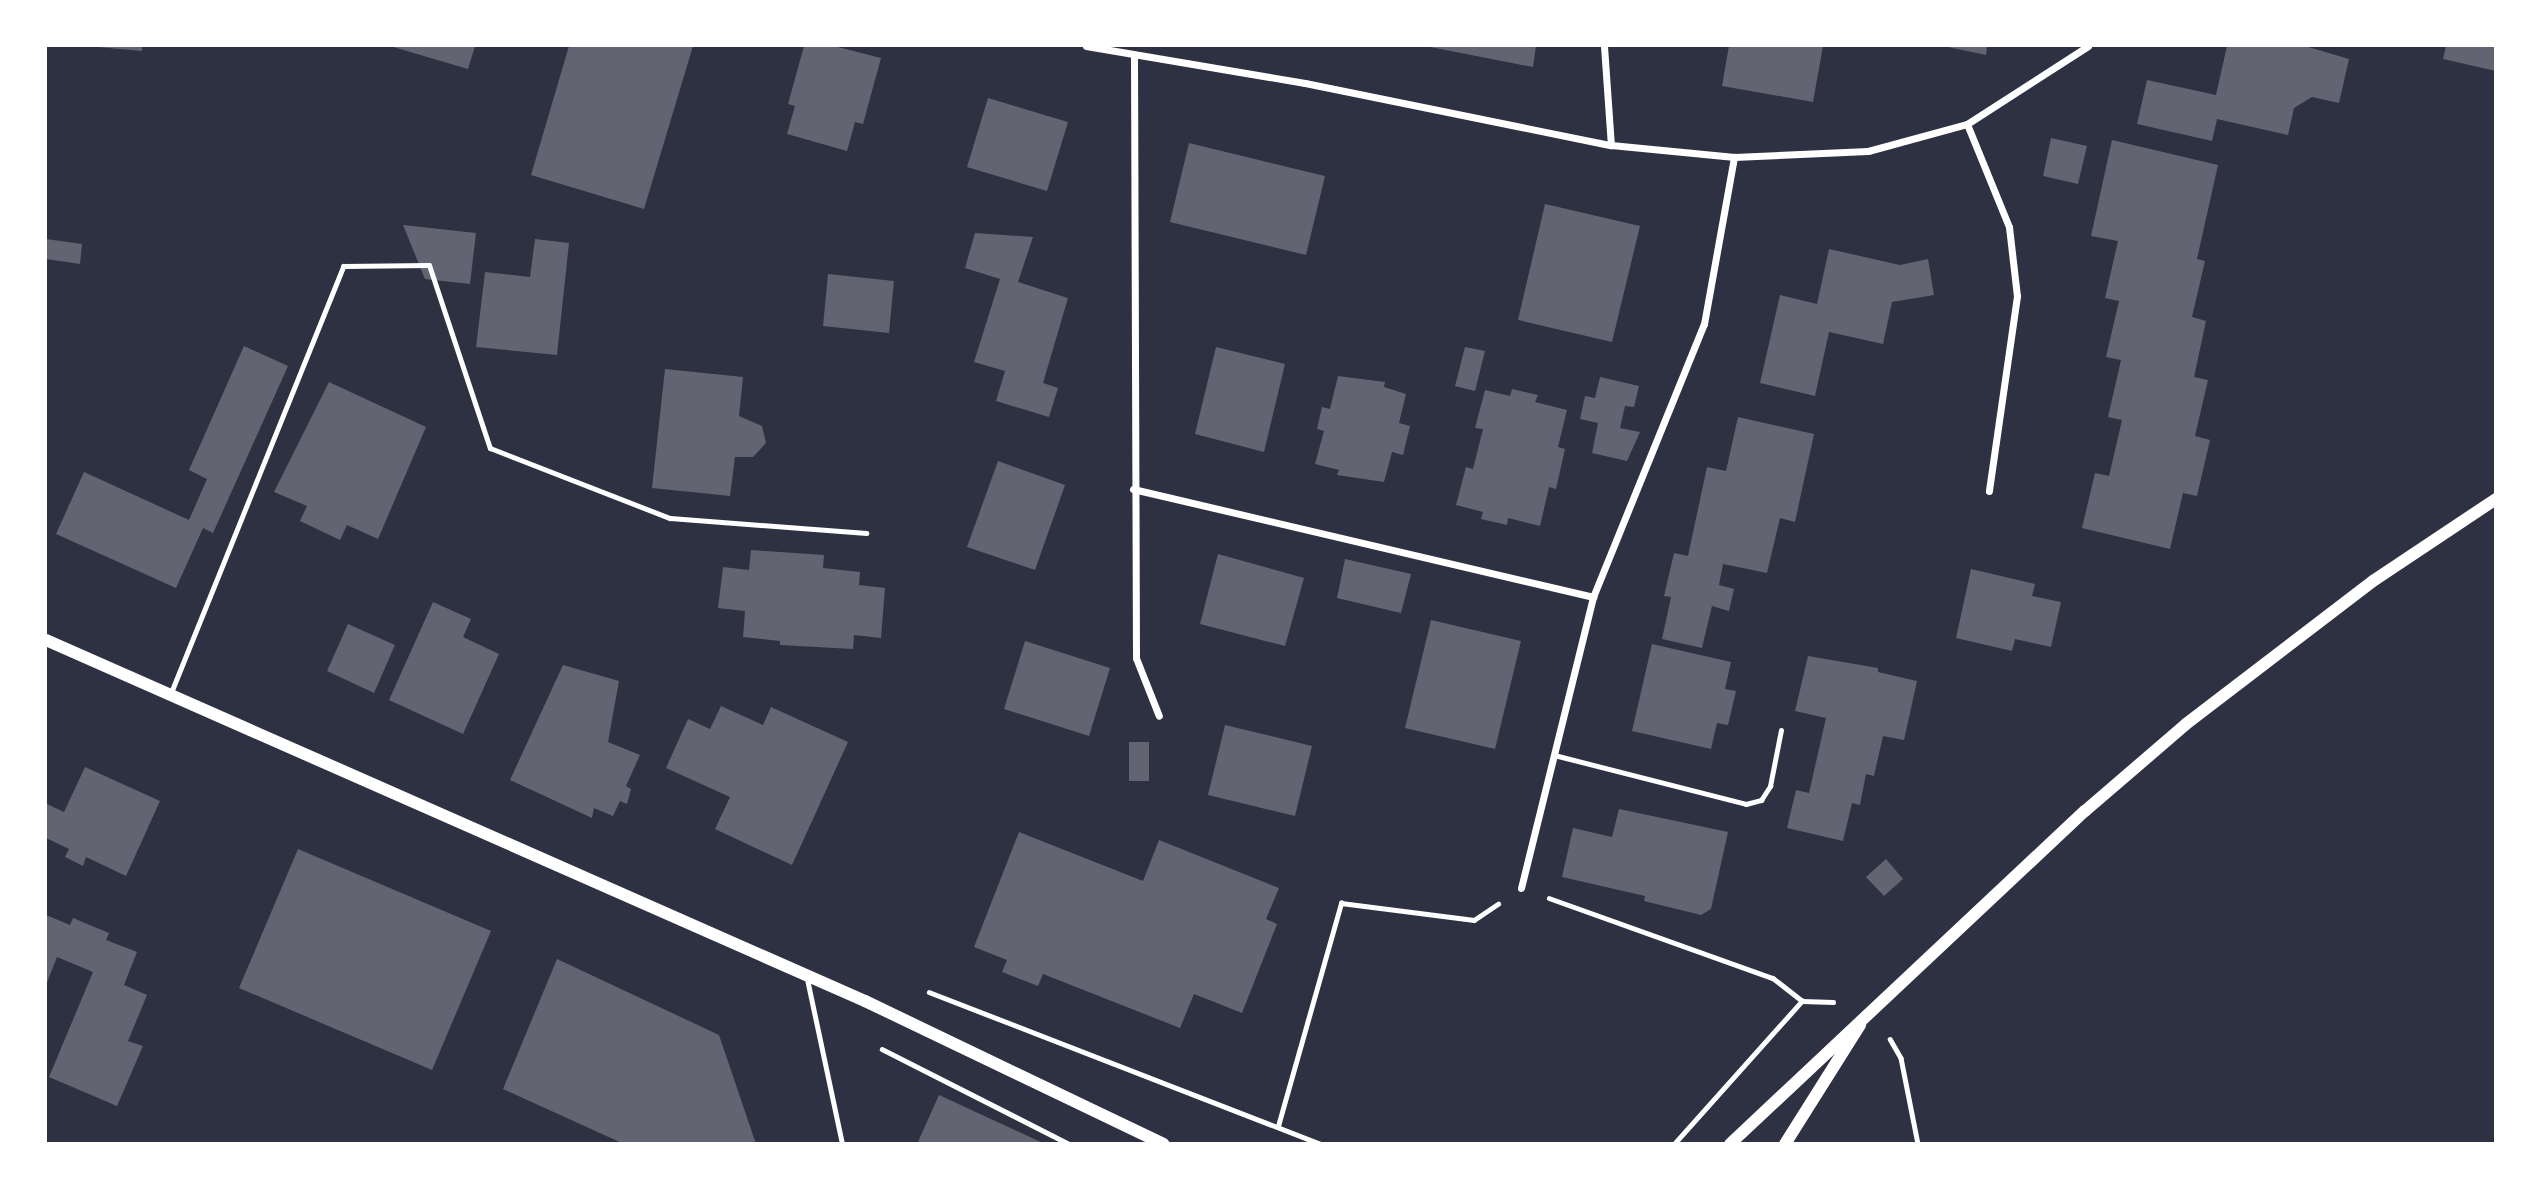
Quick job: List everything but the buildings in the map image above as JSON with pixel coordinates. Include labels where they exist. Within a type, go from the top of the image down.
[{"type":"street","points":[[1086,46],[1133,57],[1305,83],[1611,145],[1734,157],[1868,150],[1967,124],[2088,46]]},
{"type":"street","points":[[1604,46],[1611,145]]},
{"type":"street","points":[[1133,57],[1133,489],[1136,658],[1159,716]]},
{"type":"street","points":[[1967,124],[2009,226],[2017,296],[1989,491]]},
{"type":"street","points":[[1521,888],[1593,597],[1703,324],[1734,157]]},
{"type":"street","points":[[1133,489],[1593,597]]},
{"type":"street","points":[[1730,1143],[2085,811],[2186,724],[2373,581],[2496,499]]},
{"type":"street","points":[[46,640],[807,979],[865,1001],[1164,1143]]},
{"type":"street","points":[[1785,1143],[1869,1011]]},
{"type":"lane","points":[[170,695],[343,265],[429,265],[490,449],[670,518],[866,533]]},
{"type":"lane","points":[[1554,755],[1746,804],[1760,800],[1770,786],[1781,730]]},
{"type":"lane","points":[[807,979],[842,1143]]},
{"type":"path","points":[[1278,1126],[1341,903],[1474,920],[1521,888],[1773,978],[1802,1001],[1839,1003],[1869,1011],[1901,1058],[1918,1143]]},
{"type":"path","points":[[919,988],[1320,1143]]},
{"type":"path","points":[[1675,1143],[1802,1001]]}]
